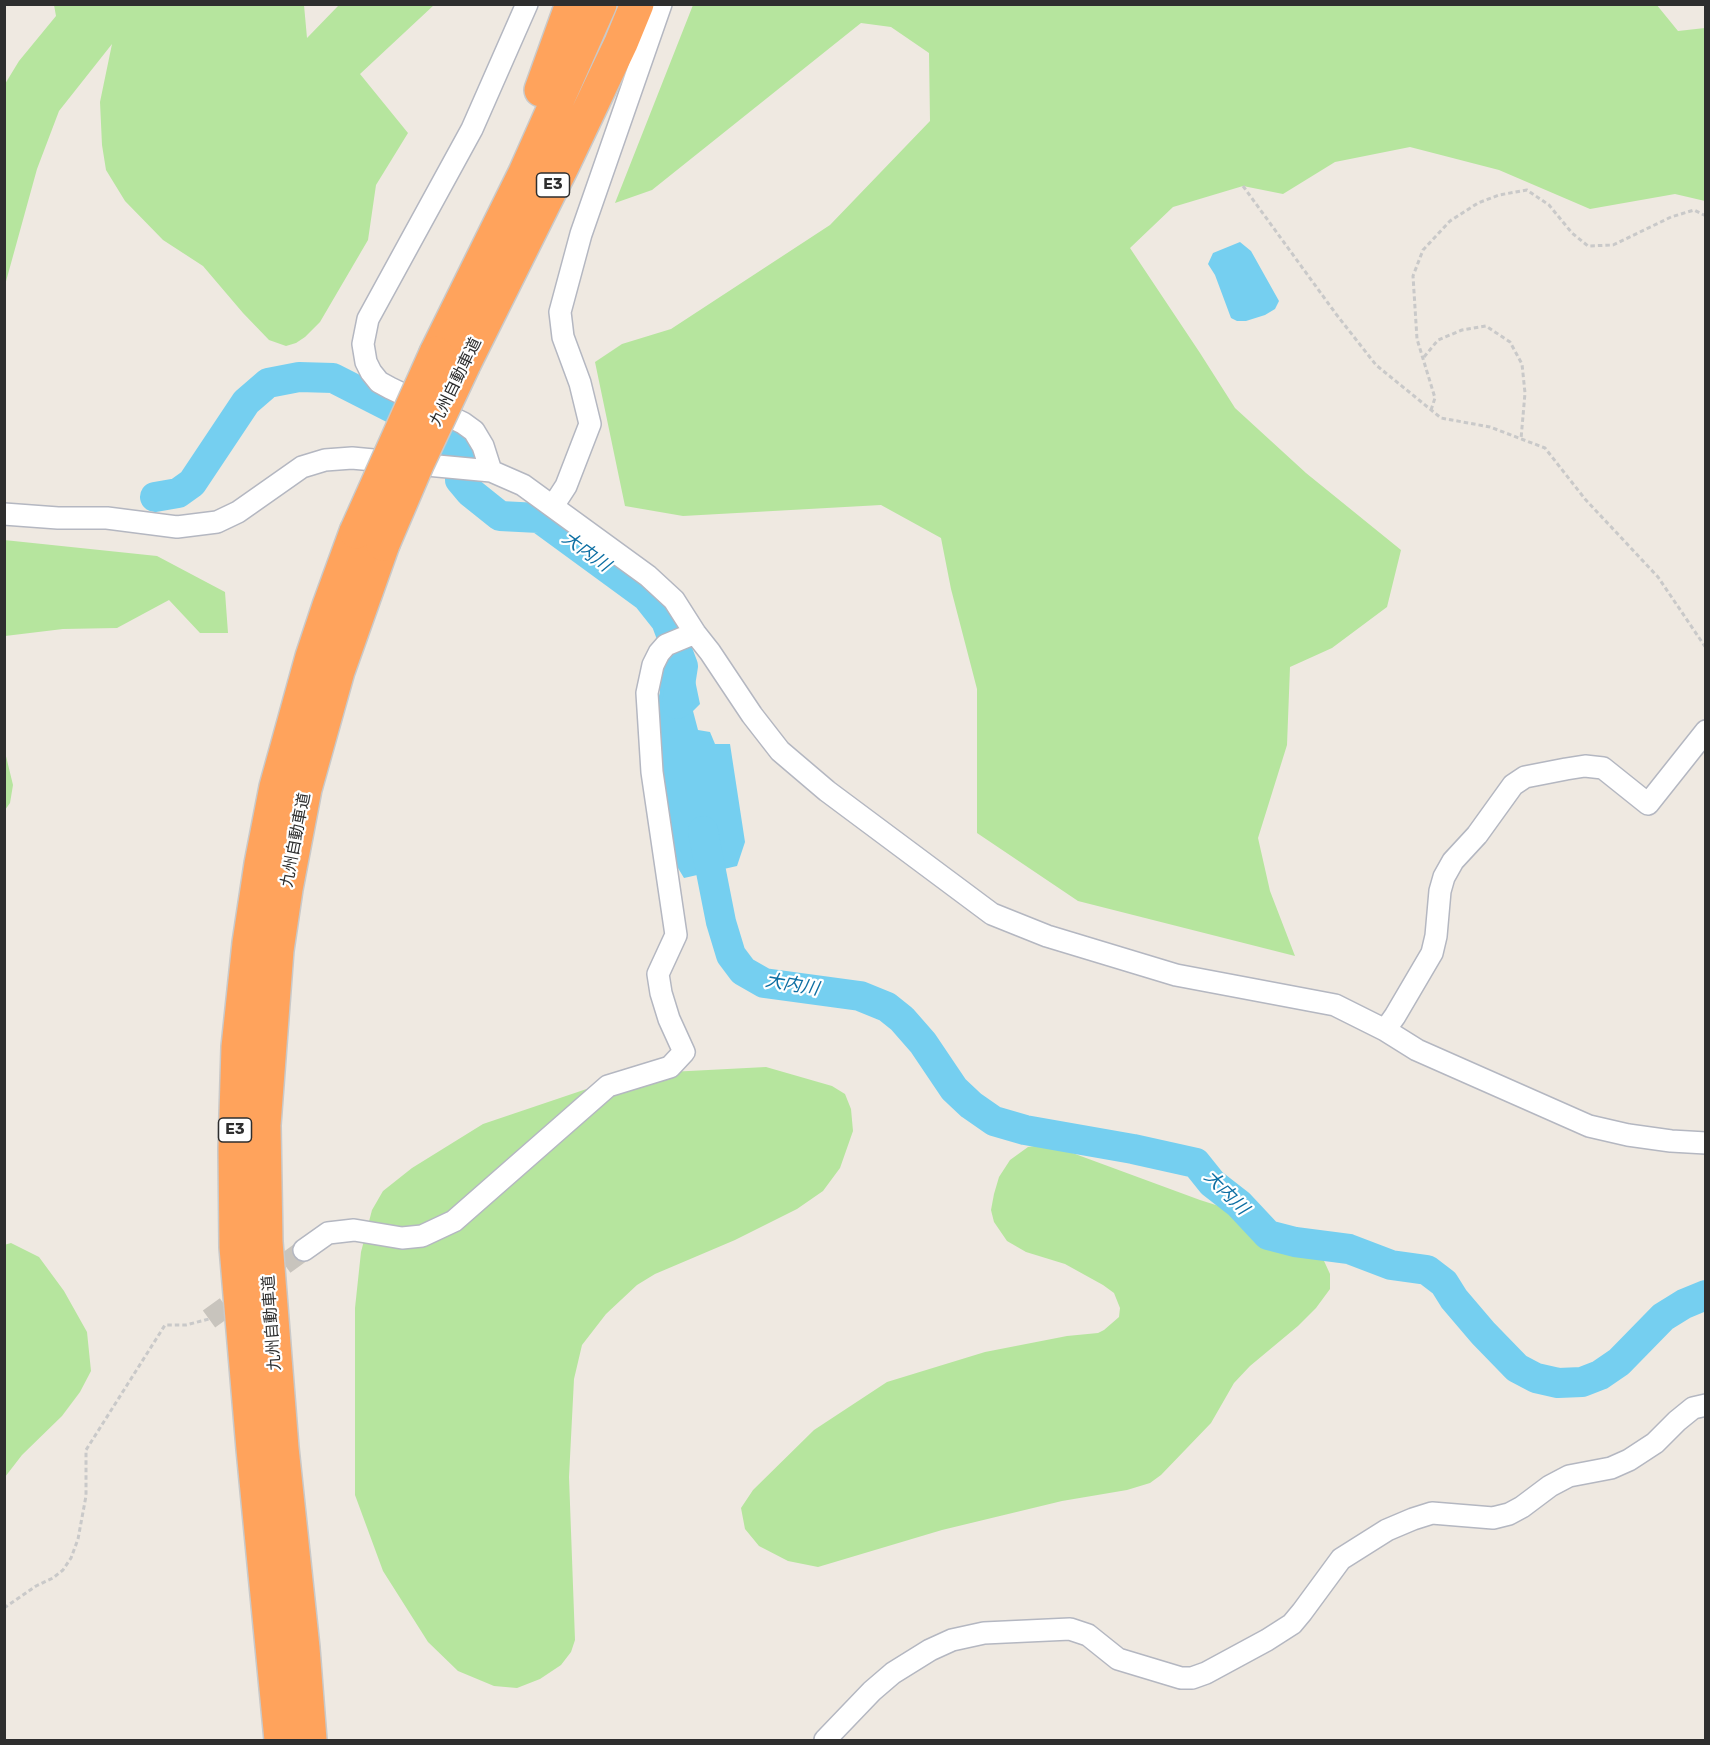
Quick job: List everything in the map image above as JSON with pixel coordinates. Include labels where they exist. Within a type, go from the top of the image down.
[{"type":"highway","points":[[454,316],[572,4]]},
{"type":"highway","name":"九州自動車道","points":[[281,1740],[252,1449],[237,1247],[235,1148],[238,1047],[250,932],[261,864],[276,787],[328,606],[418,462],[450,358],[454,316],[525,173],[600,4]]},
{"type":"highway","name":"九州自動車道","points":[[450,358],[563,165],[637,4]]},
{"type":"highway","name":"九州自動車道","points":[[310,1740],[303,1648],[282,1448],[266,1242],[264,1125],[277,950],[286,889],[305,789],[338,671],[370,538]]},
{"type":"street","points":[[491,471],[483,446],[474,431],[463,423],[380,382],[366,362],[363,344],[368,320],[472,129],[527,4]]},
{"type":"street","points":[[553,506],[566,486],[590,424],[580,383],[563,337],[560,312],[581,234],[661,4]]},
{"type":"street","points":[[4,514],[58,518],[107,518],[177,527],[217,522],[238,512],[302,467],[325,460],[352,458],[491,471],[523,485],[648,576],[674,600],[752,715],[780,751],[827,791],[992,914],[1047,936],[1176,975],[1335,1005],[1385,1030],[1417,1050],[1589,1126],[1671,1141],[1706,1143]]},
{"type":"street","points":[[304,1250],[328,1233],[354,1230],[402,1238],[422,1236],[454,1221],[608,1086],[670,1067],[684,1052],[669,1019],[658,974],[676,935],[652,772],[646,693],[653,665],[659,653],[666,645],[695,633]]},
{"type":"street","points":[[1385,1030],[1432,953],[1444,877],[1453,861],[1477,835],[1513,785],[1525,777],[1566,769],[1585,766],[1603,768],[1648,804],[1706,731]]},
{"type":"street","points":[[825,1740],[872,1691],[893,1673],[930,1650],[952,1640],[984,1633],[1070,1629],[1088,1635],[1118,1659],[1181,1678],[1192,1678],[1267,1640],[1292,1623],[1341,1558],[1387,1530],[1432,1513],[1493,1518],[1509,1514],[1522,1508],[1550,1485],[1569,1476],[1611,1467],[1629,1460],[1655,1443],[1677,1420],[1693,1408],[1706,1405]]},
{"type":"path","points":[[1244,186],[1336,314],[1376,365],[1440,418],[1490,427],[1545,448],[1585,499],[1658,577],[1706,648]]},
{"type":"path","points":[[1431,410],[1436,398],[1417,339],[1413,276],[1424,250],[1450,221],[1478,203],[1499,195],[1527,190],[1549,205],[1572,232],[1588,246],[1613,245],[1694,210],[1706,216]]},
{"type":"path","points":[[1423,358],[1438,340],[1462,330],[1486,326],[1510,342],[1522,364],[1526,393],[1521,439]]},
{"type":"path","points":[[4,1608],[36,1586],[53,1578],[63,1570],[71,1558],[78,1539],[86,1496],[86,1450],[165,1326],[186,1325],[209,1319]]},
{"type":"green space","points":[[1656,4],[1678,31],[1705,28],[1705,201],[1675,194],[1590,209],[1499,170],[1410,147],[1335,162],[1283,194],[1243,186],[1173,207],[1130,248],[1235,408],[1306,473],[1401,550],[1387,607],[1332,648],[1290,667],[1287,745],[1258,838],[1270,891],[1295,956],[1078,901],[977,833],[977,689],[951,589],[941,538],[881,505],[683,516],[625,506],[595,362],[622,344],[671,329],[830,225],[930,121],[929,53],[891,27],[861,23],[652,190],[615,203],[693,5]]},
{"type":"green space","points":[[54,5],[304,5],[307,38],[339,5],[434,5],[360,74],[408,133],[376,185],[368,240],[320,322],[305,337],[286,346],[269,340],[203,266],[163,240],[125,201],[106,170],[102,145],[100,102],[112,44],[59,111],[37,169],[5,285],[5,84],[19,61],[56,16]]},
{"type":"green space","points":[[4,540],[157,556],[225,592],[228,633],[200,633],[169,600],[117,628],[63,629],[5,636]]},
{"type":"green space","points":[[5,752],[13,785],[10,803],[5,810]]},
{"type":"green space","points":[[766,1067],[832,1086],[845,1094],[851,1109],[853,1131],[840,1168],[823,1191],[797,1209],[735,1240],[655,1274],[637,1285],[606,1314],[582,1345],[574,1379],[569,1477],[575,1640],[571,1652],[561,1665],[540,1679],[517,1688],[494,1686],[458,1671],[428,1642],[383,1571],[355,1495],[355,1308],[361,1252],[372,1210],[383,1191],[412,1168],[483,1124],[631,1074]]},
{"type":"green space","points":[[1048,1144],[1200,1200],[1304,1233],[1312,1239],[1319,1250],[1330,1274],[1330,1289],[1316,1308],[1298,1326],[1250,1366],[1234,1383],[1211,1423],[1161,1475],[1150,1483],[1127,1490],[1062,1501],[942,1530],[818,1567],[788,1561],[759,1546],[745,1529],[741,1508],[753,1490],[814,1430],[887,1382],[985,1352],[1067,1336],[1098,1333],[1119,1317],[1120,1308],[1114,1293],[1065,1264],[1026,1252],[1007,1241],[994,1222],[991,1210],[994,1194],[999,1177],[1010,1160],[1028,1147]]},
{"type":"green space","points":[[11,1243],[39,1257],[64,1291],[87,1332],[91,1371],[80,1392],[62,1416],[22,1455],[5,1477],[4,1245]]},
{"type":"water","points":[[1240,242],[1251,251],[1279,301],[1275,309],[1246,321],[1231,318],[1215,275],[1208,264],[1213,253]]},
{"type":"water","points":[[691,661],[700,704],[693,711],[698,730],[710,732],[715,744],[730,744],[745,842],[737,866],[684,878],[669,853],[652,723],[660,692],[657,674],[660,663],[677,665]]},
{"type":"waterway","name":"大内川","points":[[155,497],[178,493],[192,483],[246,402],[268,383],[299,377],[333,378],[447,436],[460,456],[460,480],[470,492],[500,516],[539,518],[647,597],[666,621],[683,666],[677,704]]},
{"type":"waterway","name":"大内川","points":[[703,831],[721,922],[731,955],[743,971],[764,983],[860,996],[887,1007],[902,1019],[923,1043],[954,1089],[971,1105],[994,1121],[1025,1130],[1133,1149],[1196,1163],[1212,1183],[1239,1204],[1268,1235],[1295,1242],[1349,1249],[1391,1265],[1427,1270],[1444,1283],[1454,1299],[1483,1333],[1517,1368],[1536,1378],[1558,1383],[1582,1382],[1600,1375],[1619,1362],[1663,1317],[1684,1304],[1706,1295]]},
{"type":"tunnel","points":[[209,1319],[304,1250]]}]
